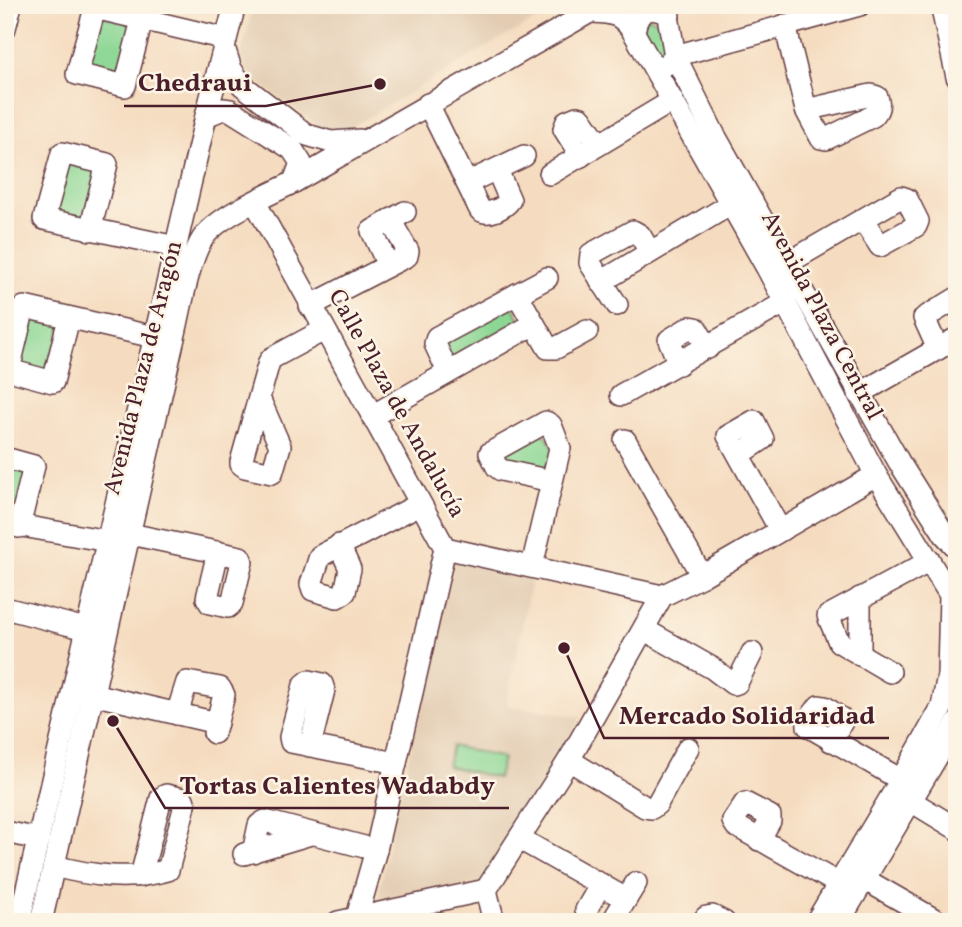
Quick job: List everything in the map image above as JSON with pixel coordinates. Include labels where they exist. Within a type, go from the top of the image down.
[{"type":"street","points":[[5,28],[11,5]]},
{"type":"street","name":"Avenida Plaza de Aragón","points":[[41,922],[92,694],[108,541],[206,116],[235,5]]},
{"type":"street","points":[[652,62],[665,65],[675,56],[860,5]]},
{"type":"street","points":[[941,5],[957,78]]},
{"type":"street","name":"Avenida Plaza de Aragón","points":[[19,922],[39,839],[97,633],[130,534],[193,261],[202,240],[214,226],[598,8]]},
{"type":"street","name":"Avenida Plaza Central","points":[[598,8],[625,19],[652,62],[723,208],[786,302],[876,475],[950,595]]},
{"type":"street","points":[[634,33],[636,20],[645,11],[667,10]]},
{"type":"street","name":"Avenida Plaza Central","points":[[667,10],[675,56],[708,123],[859,394],[923,501],[957,548]]},
{"type":"street","points":[[142,20],[225,43],[231,69],[242,85],[307,135],[331,142],[367,140]]},
{"type":"street","points":[[785,25],[806,110]]},
{"type":"street","points":[[550,174],[672,101]]},
{"type":"street","points":[[428,104],[480,210],[490,213],[510,200],[498,170]]},
{"type":"street","points":[[206,116],[215,111],[230,110],[292,149],[301,163],[294,182]]},
{"type":"street","points":[[467,183],[524,156]]},
{"type":"street","name":"Calle Plaza de Andalucía","points":[[255,202],[445,548],[662,596]]},
{"type":"street","points":[[601,282],[723,208]]},
{"type":"street","points":[[185,209],[187,218],[196,225],[206,228],[214,226]]},
{"type":"street","points":[[310,306],[388,265],[372,232],[398,216]]},
{"type":"street","points":[[786,264],[863,220]]},
{"type":"street","points":[[90,230],[176,247]]},
{"type":"street","points":[[617,305],[601,282],[589,257],[633,231],[640,235],[650,252]]},
{"type":"street","points":[[448,372],[435,344],[437,337],[547,278]]},
{"type":"street","points":[[517,294],[550,349],[587,331]]},
{"type":"street","points":[[859,394],[948,344],[924,318],[957,298]]},
{"type":"street","points":[[621,395],[786,302]]},
{"type":"street","points":[[69,318],[154,337]]},
{"type":"street","points":[[372,416],[534,324]]},
{"type":"street","points":[[259,398],[270,360],[324,330]]},
{"type":"street","points":[[625,440],[702,576]]},
{"type":"street","points":[[739,455],[780,530]]},
{"type":"street","points":[[5,458],[34,466],[12,525],[108,541]]},
{"type":"street","points":[[348,919],[486,890],[569,760],[662,596],[702,576],[876,475]]},
{"type":"street","points":[[532,566],[551,481]]},
{"type":"street","points":[[340,545],[420,504]]},
{"type":"street","points":[[130,534],[238,556],[243,561],[230,606],[207,600],[218,552]]},
{"type":"street","points":[[348,919],[376,850],[445,548]]},
{"type":"street","points":[[890,672],[839,642],[828,619],[831,613],[930,561]]},
{"type":"street","points":[[816,922],[942,707],[952,677],[949,576],[957,566]]},
{"type":"street","points":[[860,598],[860,655]]},
{"type":"street","points":[[5,608],[97,633]]},
{"type":"street","points":[[645,630],[712,668]]},
{"type":"street","points":[[92,694],[177,713],[216,728],[224,695],[222,690],[187,682],[177,713]]},
{"type":"street","points":[[839,922],[956,725]]},
{"type":"street","points":[[831,741],[901,780]]},
{"type":"street","points":[[310,747],[396,763]]},
{"type":"street","points":[[569,760],[645,807],[652,808],[657,804],[688,748]]},
{"type":"street","points":[[911,801],[957,829]]},
{"type":"street","points":[[249,853],[262,821],[376,850]]},
{"type":"street","points":[[5,832],[39,839]]},
{"type":"street","points":[[520,839],[601,884],[631,891],[612,922]]},
{"type":"street","points":[[759,840],[839,884]]},
{"type":"street","points":[[54,866],[82,873],[141,876]]},
{"type":"street","points":[[864,879],[939,922]]},
{"type":"street","points":[[590,922],[586,910],[601,884]]},
{"type":"street","points":[[486,890],[494,922]]},
{"type":"street","points":[[703,922],[706,917],[712,916],[724,922]]},
{"type":"shaded area","points":[[253,5],[565,5],[500,39],[350,128],[327,131],[255,80],[246,68],[241,56]]},
{"type":"shaded area","points":[[452,560],[532,577],[506,705],[581,717],[483,882],[376,907],[397,804],[424,696]]},
{"type":"green space","points":[[100,15],[134,24],[119,78],[85,70]]},
{"type":"green space","points":[[646,17],[663,22],[669,47],[661,58],[655,53],[642,24]]},
{"type":"green space","points":[[65,161],[99,170],[85,224],[51,216]]},
{"type":"green space","points":[[511,303],[524,326],[453,366],[440,343]]},
{"type":"green space","points":[[29,313],[63,321],[48,376],[14,367]]},
{"type":"green space","points":[[544,433],[554,448],[549,475],[503,467],[497,456]]},
{"type":"green space","points":[[5,462],[30,468],[15,523],[5,520]]},
{"type":"green space","points":[[452,746],[503,758],[498,778],[447,766]]},
{"type":"place","name":"Chedraui","points":[[380,84]]},
{"type":"place","name":"Mercado Solidaridad","points":[[564,648]]},
{"type":"place","name":"Tortas Calientes Wadabdy","points":[[113,721]]}]
